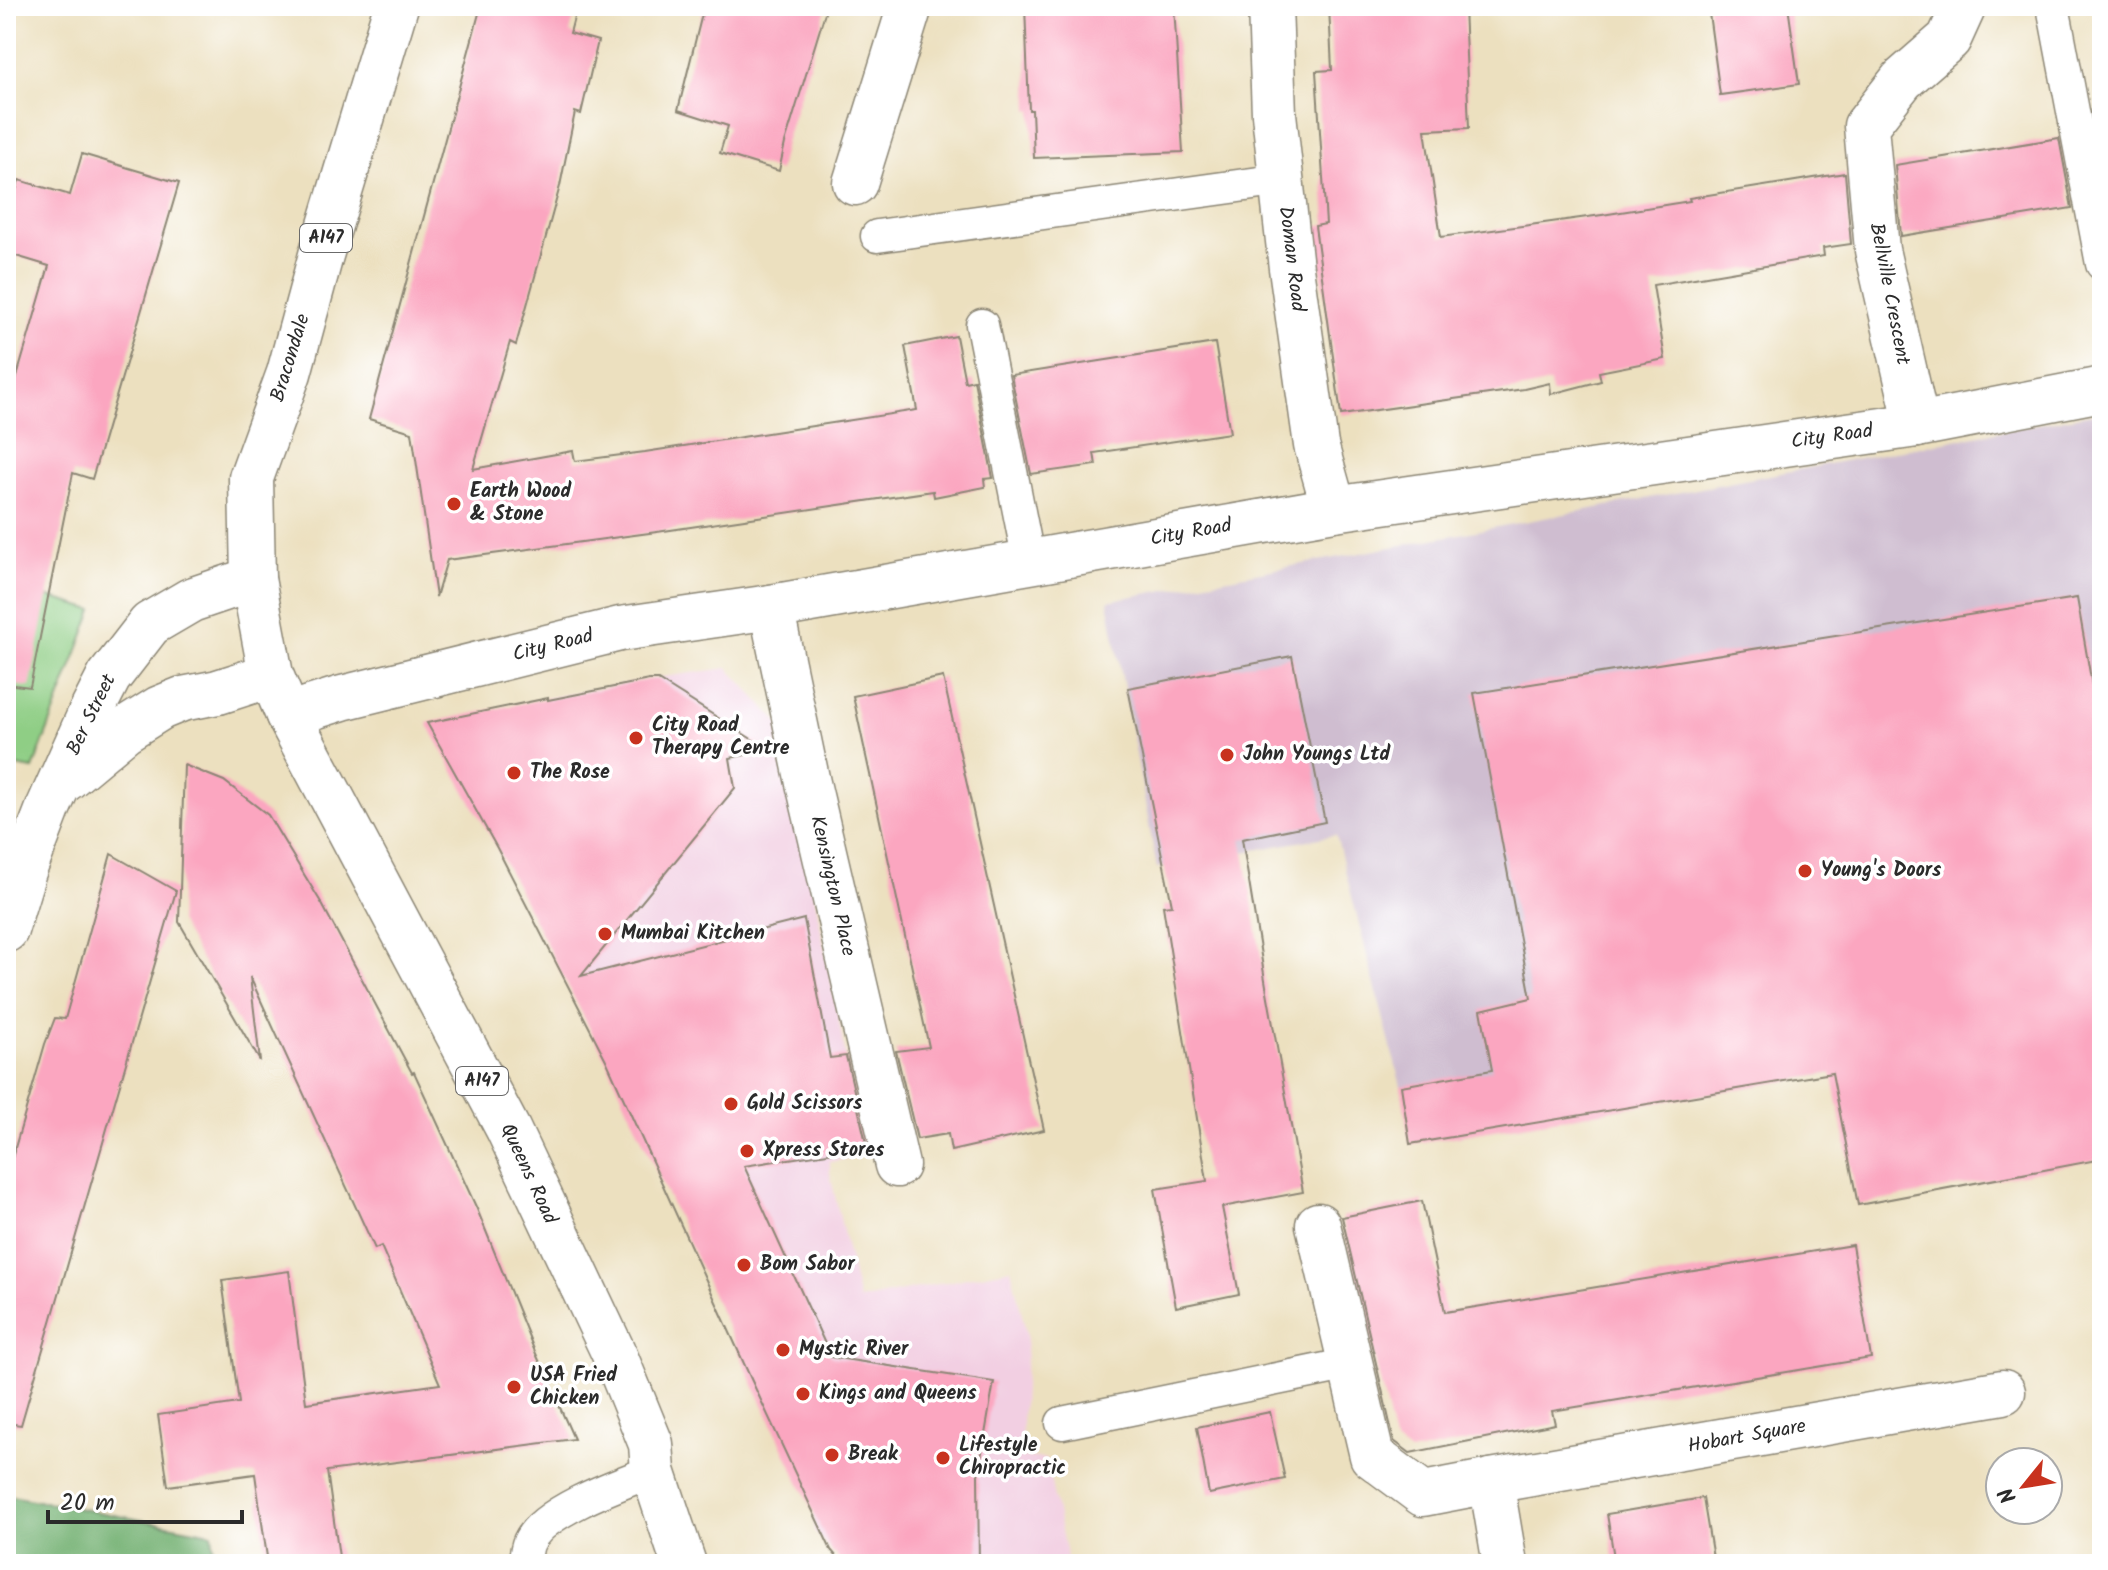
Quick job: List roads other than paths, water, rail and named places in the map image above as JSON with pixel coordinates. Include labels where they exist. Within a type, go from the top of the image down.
[{"type":"street","name":"Bracondale","points":[[288,715],[271,675],[253,579],[251,478],[289,373],[396,6]]},
{"type":"street","points":[[855,183],[910,6]]},
{"type":"street","name":"Doman Road","points":[[1270,6],[1274,114],[1291,268],[1316,445],[1334,509]]},
{"type":"street","name":"Bellville Crescent","points":[[1917,425],[1877,250],[1866,126],[1902,80],[1949,39],[1964,6]]},
{"type":"street","name":"City Road","points":[[288,715],[342,698],[620,629],[771,607],[1334,509],[1917,425],[2102,389]]},
{"type":"street","name":"Ber Street","points":[[6,930],[15,869],[109,677],[150,624],[191,600],[253,579]]},
{"type":"street","name":"Kensington Place","points":[[771,607],[808,783],[897,1165]]},
{"type":"street","name":"Ber Street","points":[[58,786],[125,730],[160,708],[271,675]]},
{"type":"street","name":"Queens Road","points":[[288,715],[508,1129],[616,1358],[651,1444],[653,1471],[684,1564]]},
{"type":"street","name":"Hobart Square","points":[[1318,1225],[1372,1456],[1423,1494],[2003,1392]]},
{"type":"street","points":[[1491,1481],[1505,1564]]},
{"type":"lane","points":[[2053,6],[2102,264]]},
{"type":"lane","points":[[877,236],[1281,180]]},
{"type":"lane","points":[[982,325],[1029,562]]},
{"type":"lane","points":[[1062,1423],[1350,1364]]},
{"type":"lane","points":[[524,1564],[530,1540],[546,1521],[600,1491],[653,1471]]},
{"type":"place","name":"Earth Wood & Stone","points":[[454,504]]},
{"type":"place","name":"City Road Therapy Centre","points":[[636,738]]},
{"type":"place","name":"John Youngs Ltd","points":[[1227,755]]},
{"type":"place","name":"The Rose","points":[[514,773]]},
{"type":"place","name":"Young's Doors","points":[[1805,871]]},
{"type":"place","name":"Mumbai Kitchen","points":[[605,934]]},
{"type":"place","name":"Gold Scissors","points":[[731,1104]]},
{"type":"place","name":"Xpress Stores","points":[[747,1151]]},
{"type":"place","name":"Bom Sabor","points":[[744,1265]]},
{"type":"place","name":"Mystic River","points":[[783,1350]]},
{"type":"place","name":"USA Fried Chicken","points":[[514,1387]]},
{"type":"place","name":"Kings and Queens","points":[[803,1394]]},
{"type":"place","name":"Break","points":[[832,1455]]},
{"type":"place","name":"Lifestyle Chiropractic","points":[[943,1458]]}]
